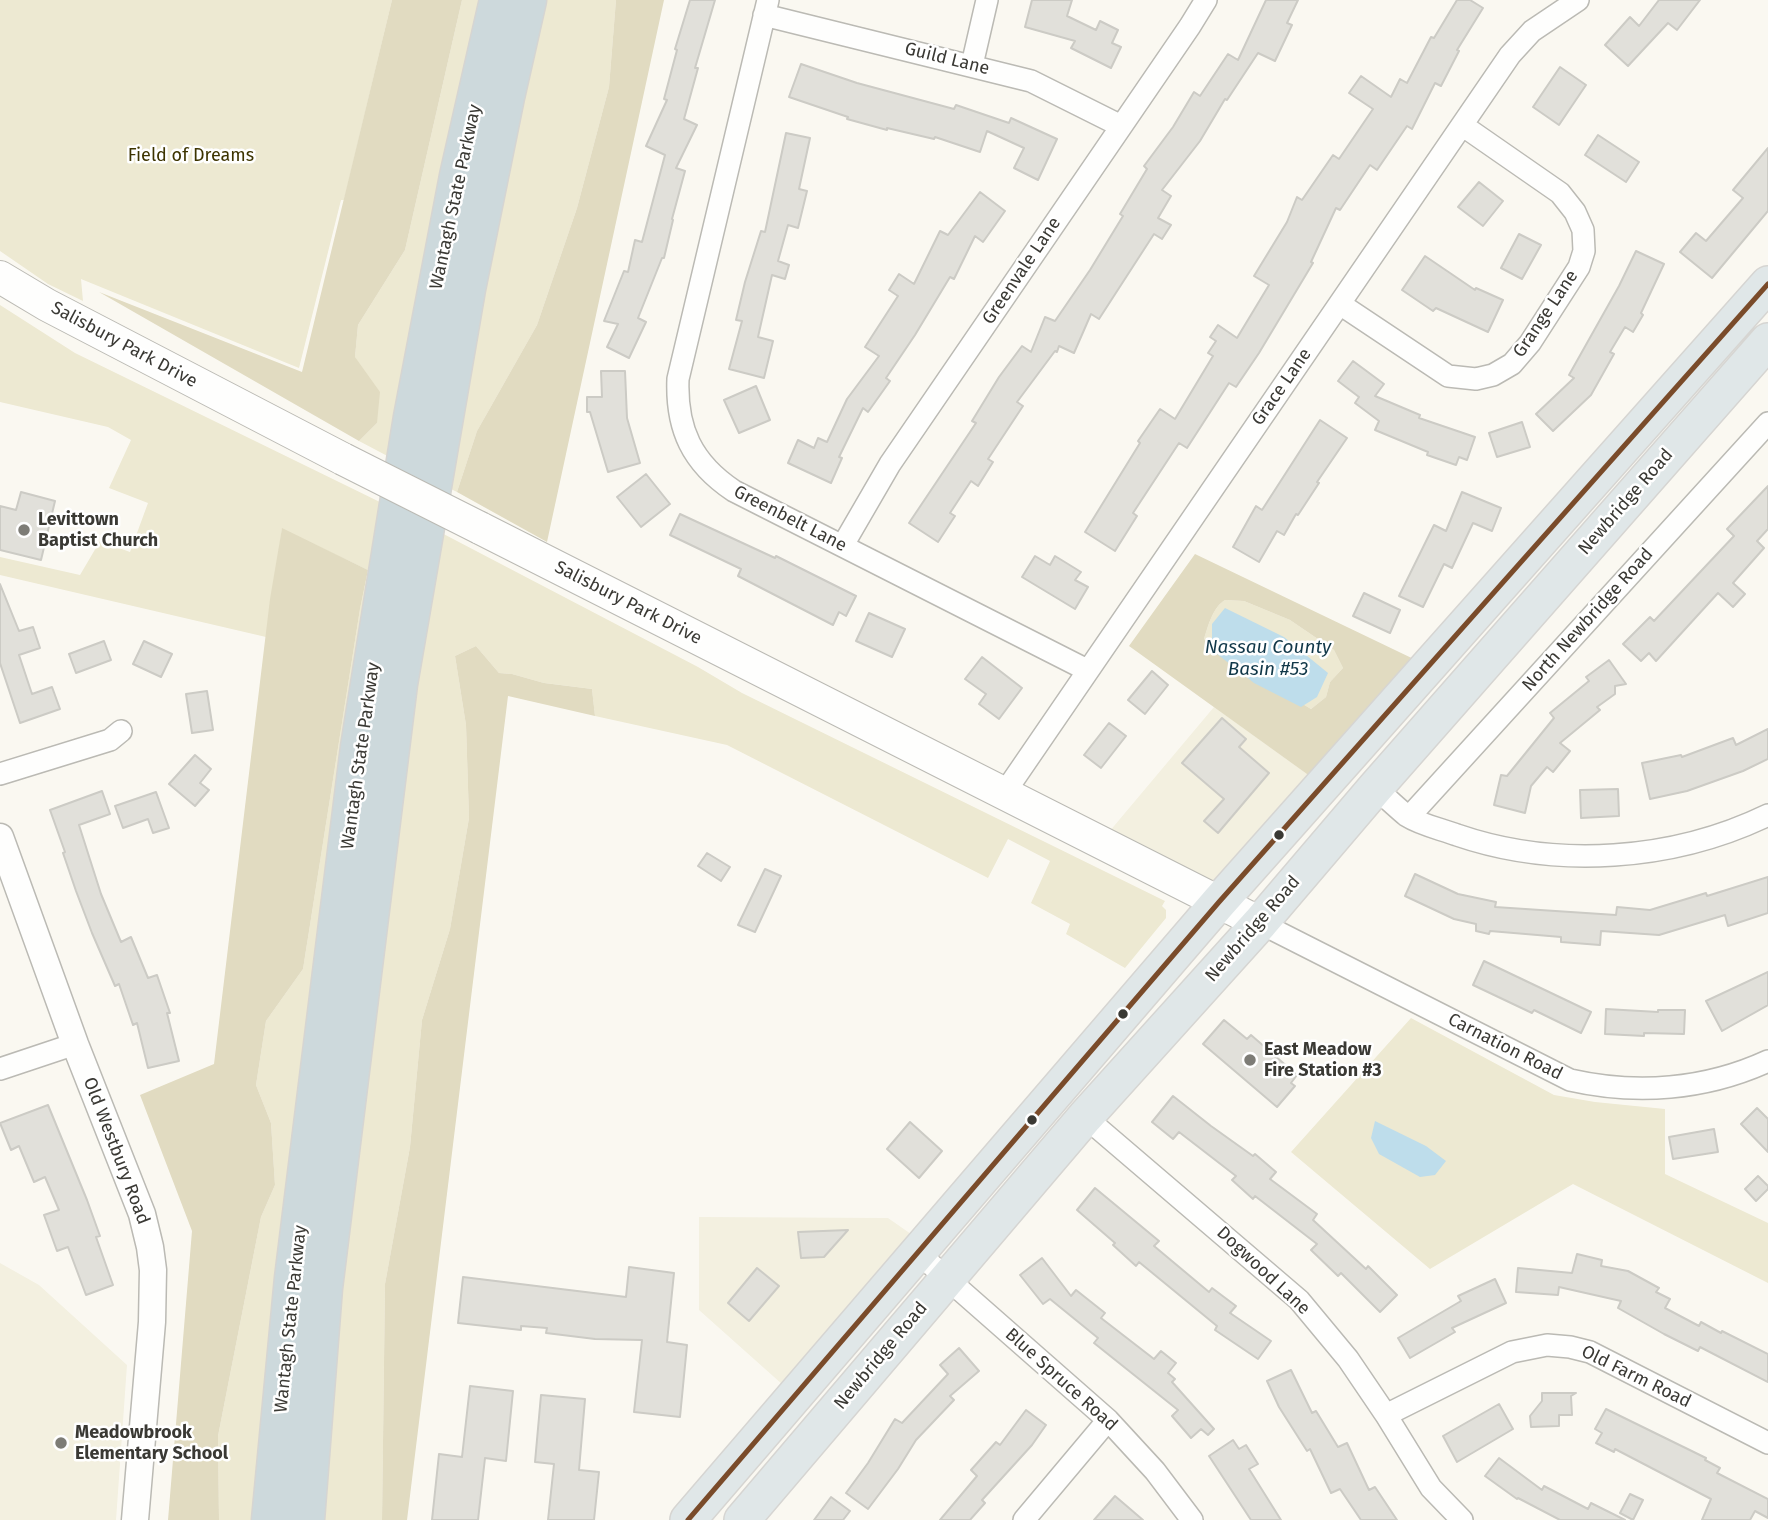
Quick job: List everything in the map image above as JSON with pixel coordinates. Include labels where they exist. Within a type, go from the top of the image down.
[{"type":"highway","name":"Wantagh State Parkway","points":[[271,1520],[296,1264],[360,747],[418,390],[459,176],[499,0]]},
{"type":"highway","name":"Wantagh State Parkway","points":[[305,1520],[323,1287],[398,684],[466,289],[527,0]]},
{"type":"main road","name":"Salisbury Park Drive","points":[[0,277],[47,305],[343,459],[1260,923]]},
{"type":"main road","points":[[688,1520],[1219,902],[1768,284]]},
{"type":"main road","name":"Newbridge Road","points":[[742,1520],[1084,1116],[1260,923],[1375,788],[1768,341]]},
{"type":"main road","points":[[1602,471],[1631,497]]},
{"type":"street","points":[[972,65],[987,0]]},
{"type":"street","name":"Greenvale Lane","points":[[843,545],[890,464],[1206,0]]},
{"type":"street","name":"Grace Lane","points":[[1005,792],[1510,55],[1532,31],[1578,0]]},
{"type":"street","name":"Guild Lane","points":[[766,8],[1031,81],[1121,126]]},
{"type":"street","name":"Greenbelt Lane","points":[[766,8],[678,379],[677,405],[693,450],[718,480],[734,491],[1087,670]]},
{"type":"street","name":"Grange Lane","points":[[1340,304],[1448,376],[1476,379],[1493,375],[1512,364],[1530,343],[1579,267],[1584,251],[1583,230],[1575,212],[1560,193],[1462,125]]},
{"type":"street","name":"North Newbridge Road","points":[[1409,817],[1768,424]]},
{"type":"street","points":[[0,774],[110,740],[121,731]]},
{"type":"street","points":[[1375,788],[1409,817],[1475,841],[1570,856],[1650,851],[1697,842],[1768,815]]},
{"type":"street","name":"Old Westbury Road","points":[[0,837],[75,1044],[142,1214],[150,1247],[153,1269],[152,1322],[135,1520]]},
{"type":"street","name":"Carnation Road","points":[[1260,923],[1570,1080],[1604,1087],[1664,1088],[1723,1077],[1768,1061]]},
{"type":"street","points":[[0,1069],[75,1044]]},
{"type":"street","name":"Dogwood Lane","points":[[1084,1116],[1299,1300],[1348,1359],[1431,1488],[1462,1520]]},
{"type":"street","name":"Blue Spruce Road","points":[[918,1253],[1108,1420],[1155,1471],[1192,1520]]},
{"type":"street","name":"Old Farm Road","points":[[1386,1415],[1511,1352],[1547,1345],[1590,1352],[1768,1443]]},
{"type":"street","points":[[1024,1520],[1108,1420]]},
{"type":"shaded area","points":[[392,0],[462,0],[405,250],[358,325],[355,357],[380,392],[377,423],[359,441],[99,292],[302,372]]},
{"type":"shaded area","points":[[616,0],[664,0],[547,542],[457,492],[477,431],[537,325],[577,208],[609,87]]},
{"type":"shaded area","points":[[282,528],[368,570],[303,969],[266,1021],[256,1085],[271,1123],[275,1185],[261,1217],[218,1436],[219,1520],[168,1520],[192,1231],[140,1095],[214,1064],[270,599]]},
{"type":"shaded area","points":[[1195,554],[1422,663],[1318,782],[1129,646]],"holes":[[[1225,600],[1244,601],[1290,620],[1334,650],[1343,668],[1330,682],[1326,697],[1311,709],[1240,666],[1204,639],[1212,617],[1221,603]]]},
{"type":"shaded area","points":[[476,646],[499,673],[544,683],[592,689],[595,716],[508,696],[407,1520],[382,1520],[385,1284],[410,1147],[422,1020],[450,929],[469,818],[466,725],[455,656]]},
{"type":"shaded area","points":[[1214,707],[1318,782],[1217,885],[1109,832]]},
{"type":"shaded area","points":[[699,1217],[888,1218],[921,1241],[792,1393],[699,1310]]},
{"type":"shaded area","name":"Meadowbrook Elementary School","points":[[0,1263],[39,1285],[127,1365],[116,1520],[0,1520]]},
{"type":"green space","name":"Field of Dreams","points":[[0,0],[392,0],[344,200],[341,200],[299,368],[81,279],[83,301],[48,284],[0,251]]},
{"type":"green space","points":[[462,0],[488,0],[395,460],[359,441],[377,423],[355,357],[358,325],[405,250]]},
{"type":"green space","points":[[543,0],[616,0],[609,87],[577,208],[537,325],[477,431],[457,492],[441,484]]},
{"type":"green space","points":[[0,305],[75,353],[386,505],[257,1520],[219,1520],[218,1436],[261,1217],[275,1185],[271,1123],[256,1085],[266,1021],[303,969],[368,570],[282,529],[266,637],[0,575],[0,557],[80,575],[100,541],[130,552],[148,503],[109,488],[131,440],[108,427],[0,402]]},
{"type":"green space","points":[[434,529],[698,667],[742,693],[1165,901],[1162,906],[1166,910],[1166,918],[1125,968],[1066,934],[1070,924],[1031,903],[1050,861],[1008,839],[988,878],[727,745],[595,716],[592,689],[544,683],[499,673],[476,646],[455,656],[466,725],[469,818],[450,929],[422,1020],[410,1147],[385,1284],[382,1520],[315,1520],[336,1296]]},
{"type":"green space","name":"Nassau County Basin #53","points":[[1225,600],[1244,601],[1290,620],[1334,650],[1343,668],[1330,682],[1326,697],[1311,709],[1240,666],[1204,639],[1214,612]]},
{"type":"green space","points":[[1411,1018],[1554,1095],[1665,1109],[1665,1174],[1768,1223],[1768,1283],[1573,1184],[1430,1269],[1291,1152]]},
{"type":"water","name":"Nassau County Basin #53","points":[[1225,608],[1284,637],[1328,673],[1317,697],[1301,707],[1254,683],[1212,650],[1212,624]]},
{"type":"water","points":[[1375,1121],[1426,1146],[1446,1161],[1435,1175],[1420,1177],[1379,1154],[1371,1138]]},
{"type":"building","points":[[690,0],[715,0],[695,68],[698,68],[684,119],[697,125],[676,168],[685,171],[664,258],[638,318],[646,322],[629,358],[607,347],[618,324],[604,321],[624,271],[628,272],[635,240],[642,242],[665,155],[646,146],[667,100],[664,99],[677,50],[675,49]]},
{"type":"building","points":[[1032,0],[1072,0],[1067,16],[1096,30],[1100,21],[1118,30],[1112,43],[1121,47],[1111,68],[1071,48],[1075,41],[1025,27]]},
{"type":"building","points":[[1266,0],[1298,0],[1287,23],[1292,25],[1275,61],[1258,53],[1227,100],[1225,99],[1200,141],[1162,190],[1171,196],[1158,218],[1171,225],[1162,239],[1154,234],[1099,319],[1091,314],[1074,353],[1059,346],[1017,402],[1023,406],[988,459],[993,462],[978,486],[971,481],[950,513],[955,516],[938,542],[909,523],[976,423],[972,421],[999,377],[1022,346],[1031,352],[1045,317],[1055,321],[1090,270],[1123,216],[1120,214],[1147,169],[1144,166],[1173,127],[1194,92],[1200,96],[1228,54],[1238,60]]},
{"type":"building","points":[[1457,0],[1470,0],[1483,8],[1457,50],[1459,51],[1441,86],[1435,83],[1412,129],[1407,126],[1377,170],[1370,165],[1340,210],[1336,208],[1311,262],[1313,263],[1236,387],[1229,383],[1187,448],[1179,443],[1133,513],[1137,516],[1115,551],[1085,532],[1140,443],[1138,441],[1160,409],[1175,419],[1213,356],[1208,353],[1216,341],[1210,337],[1218,325],[1237,338],[1269,285],[1254,276],[1287,222],[1297,197],[1302,200],[1333,155],[1339,159],[1373,109],[1349,93],[1361,76],[1391,97],[1400,79],[1407,83],[1431,37],[1434,38]]},
{"type":"building","points":[[1659,0],[1700,0],[1677,30],[1668,23],[1628,66],[1605,45],[1630,17],[1639,26]]},
{"type":"building","points":[[801,64],[857,83],[954,109],[956,105],[1009,123],[1011,118],[1057,139],[1038,180],[1014,168],[1024,148],[987,131],[980,152],[935,137],[934,139],[887,130],[847,119],[848,117],[789,97]]},
{"type":"building","points":[[1560,67],[1586,85],[1559,125],[1533,107]]},
{"type":"building","points":[[786,133],[810,138],[799,189],[807,191],[798,228],[788,225],[778,261],[789,265],[785,279],[772,275],[758,337],[773,341],[764,378],[729,369],[742,321],[736,320],[745,282],[761,231],[765,232]]},
{"type":"building","points":[[1598,135],[1639,162],[1626,182],[1585,155]]},
{"type":"building","points":[[1768,148],[1768,211],[1712,278],[1680,252],[1696,233],[1706,241],[1743,198],[1733,190]]},
{"type":"building","points":[[1479,182],[1503,201],[1483,226],[1458,207]]},
{"type":"building","points":[[980,192],[1005,211],[983,242],[975,236],[954,279],[950,277],[886,378],[890,381],[868,412],[863,408],[839,457],[842,458],[831,483],[788,463],[798,440],[814,448],[818,438],[827,442],[847,399],[879,356],[865,347],[898,296],[889,290],[899,274],[914,284],[940,231],[948,235]]},
{"type":"building","points":[[1519,234],[1541,245],[1522,279],[1501,268]]},
{"type":"building","points":[[1636,251],[1664,264],[1641,313],[1643,315],[1633,332],[1625,327],[1610,352],[1614,354],[1591,395],[1553,431],[1536,414],[1574,378],[1569,375]]},
{"type":"building","points":[[1425,256],[1475,290],[1476,288],[1503,300],[1488,332],[1436,308],[1433,311],[1402,290]]},
{"type":"building","points":[[1353,361],[1384,384],[1375,396],[1420,415],[1419,418],[1475,437],[1467,460],[1459,457],[1456,465],[1427,455],[1428,452],[1375,430],[1379,421],[1355,403],[1359,397],[1338,381]]},
{"type":"building","points":[[601,371],[625,371],[627,418],[640,463],[608,472],[590,412],[587,412],[587,397],[602,397]]},
{"type":"building","points":[[756,386],[770,420],[739,433],[724,400]]},
{"type":"building","points":[[1320,420],[1347,438],[1284,535],[1277,531],[1259,562],[1233,547],[1256,506],[1262,510]]},
{"type":"building","points":[[1522,422],[1530,447],[1497,457],[1489,433]]},
{"type":"building","points":[[646,474],[670,504],[641,527],[617,497]]},
{"type":"building","points":[[1768,486],[1768,529],[1757,541],[1764,548],[1733,583],[1745,594],[1733,607],[1718,593],[1656,661],[1649,653],[1641,661],[1623,644],[1650,617],[1654,621],[1734,536],[1727,529]]},
{"type":"building","name":"Levittown Baptist Church","points":[[21,492],[55,501],[41,560],[0,550],[0,506],[16,510]]},
{"type":"building","points":[[1462,492],[1501,508],[1492,531],[1473,523],[1452,568],[1444,564],[1423,607],[1399,596],[1434,525],[1446,531]]},
{"type":"building","points":[[680,514],[775,558],[776,556],[856,596],[846,616],[839,612],[833,625],[738,576],[741,569],[670,535]]},
{"type":"building","points":[[1035,556],[1050,565],[1055,556],[1081,572],[1075,580],[1088,587],[1075,609],[1022,577]]},
{"type":"building","points":[[0,584],[19,631],[33,627],[40,648],[19,655],[32,694],[52,687],[60,709],[20,723],[0,663]]},
{"type":"building","points":[[1364,593],[1400,610],[1390,633],[1353,616]]},
{"type":"building","points":[[869,613],[905,629],[892,657],[856,641]]},
{"type":"building","points":[[104,641],[111,660],[76,673],[69,654]]},
{"type":"building","points":[[144,641],[172,654],[161,677],[133,664]]},
{"type":"building","points":[[982,657],[1022,688],[999,719],[979,704],[986,694],[965,679]]},
{"type":"building","points":[[1609,660],[1626,684],[1615,686],[1615,694],[1597,707],[1600,710],[1560,743],[1570,751],[1553,772],[1547,767],[1531,786],[1525,813],[1494,805],[1501,775],[1507,776],[1554,718],[1550,713],[1589,681],[1586,677]]},
{"type":"building","points":[[1152,671],[1168,685],[1145,714],[1128,700]]},
{"type":"building","points":[[207,691],[213,730],[192,733],[186,694]]},
{"type":"building","points":[[1222,718],[1246,739],[1239,747],[1269,773],[1218,833],[1204,821],[1224,799],[1182,763]]},
{"type":"building","points":[[1109,723],[1126,736],[1101,768],[1084,755]]},
{"type":"building","points":[[1768,729],[1768,759],[1687,791],[1650,799],[1642,763],[1681,755],[1682,757],[1733,738],[1736,745]]},
{"type":"building","points":[[195,755],[211,769],[200,783],[209,790],[195,806],[169,784]]},
{"type":"building","points":[[1618,789],[1619,816],[1581,818],[1580,790]]},
{"type":"building","points":[[102,791],[110,814],[79,825],[101,894],[121,942],[131,937],[148,978],[157,975],[170,1013],[167,1013],[179,1061],[148,1068],[137,1023],[133,1025],[119,984],[115,986],[92,933],[50,810]]},
{"type":"building","points":[[156,792],[169,828],[153,833],[148,819],[123,828],[115,806]]},
{"type":"building","points":[[707,853],[730,867],[721,881],[698,866]]},
{"type":"building","points":[[765,869],[781,876],[755,932],[738,925]]},
{"type":"building","points":[[1415,874],[1458,894],[1496,902],[1495,907],[1616,915],[1617,907],[1650,910],[1768,877],[1768,913],[1728,926],[1725,915],[1659,935],[1601,931],[1600,945],[1561,942],[1561,937],[1476,931],[1476,924],[1454,919],[1405,896]]},
{"type":"building","points":[[1484,961],[1591,1012],[1581,1033],[1473,985]]},
{"type":"building","points":[[1768,972],[1768,1005],[1722,1031],[1706,1001]]},
{"type":"building","points":[[1606,1009],[1658,1012],[1685,1010],[1684,1034],[1605,1034]]},
{"type":"building","name":"East Meadow Fire Station #3","points":[[1224,1020],[1247,1039],[1251,1035],[1297,1075],[1291,1083],[1295,1086],[1277,1107],[1203,1044]]},
{"type":"building","points":[[1173,1096],[1276,1172],[1270,1179],[1317,1214],[1313,1220],[1366,1269],[1368,1266],[1397,1295],[1380,1312],[1341,1273],[1338,1276],[1311,1250],[1317,1244],[1255,1196],[1253,1199],[1232,1180],[1236,1176],[1179,1132],[1173,1139],[1152,1122]]},
{"type":"building","points":[[48,1105],[100,1236],[96,1237],[113,1285],[86,1295],[68,1247],[57,1251],[44,1215],[59,1210],[45,1177],[34,1182],[19,1146],[11,1150],[0,1123]]},
{"type":"building","points":[[1757,1108],[1768,1119],[1768,1152],[1741,1124]]},
{"type":"building","points":[[910,1122],[942,1151],[919,1178],[887,1149]]},
{"type":"building","points":[[1714,1129],[1718,1152],[1673,1159],[1669,1137]]},
{"type":"building","points":[[1758,1176],[1768,1189],[1756,1201],[1745,1189]]},
{"type":"building","points":[[1095,1188],[1159,1241],[1154,1246],[1209,1292],[1212,1288],[1236,1306],[1230,1313],[1271,1341],[1258,1359],[1215,1330],[1217,1326],[1139,1262],[1136,1266],[1113,1245],[1115,1243],[1077,1210]]},
{"type":"building","points":[[848,1230],[824,1257],[801,1258],[798,1232]]},
{"type":"building","points":[[1577,1254],[1602,1260],[1601,1266],[1628,1271],[1659,1288],[1656,1292],[1670,1299],[1665,1308],[1699,1326],[1701,1322],[1768,1354],[1768,1382],[1700,1347],[1698,1351],[1664,1334],[1618,1308],[1621,1301],[1559,1287],[1558,1295],[1516,1292],[1518,1268],[1572,1273]]},
{"type":"building","points":[[1042,1258],[1071,1296],[1076,1290],[1105,1313],[1101,1318],[1154,1359],[1161,1351],[1176,1363],[1168,1373],[1175,1379],[1172,1382],[1214,1429],[1208,1435],[1201,1429],[1191,1438],[1172,1416],[1178,1410],[1094,1343],[1098,1338],[1050,1299],[1043,1304],[1020,1275]]},
{"type":"building","points":[[629,1267],[674,1273],[667,1342],[687,1345],[680,1417],[634,1412],[642,1340],[595,1339],[546,1333],[547,1328],[521,1326],[521,1330],[458,1323],[463,1277],[626,1297]]},
{"type":"building","points":[[757,1268],[779,1286],[749,1321],[728,1303]]},
{"type":"building","points":[[1495,1279],[1506,1303],[1452,1328],[1455,1332],[1410,1358],[1398,1338],[1461,1301],[1458,1296]]},
{"type":"building","points":[[959,1348],[979,1371],[950,1396],[954,1400],[916,1440],[868,1509],[846,1493],[895,1419],[902,1423],[948,1374],[940,1365]]},
{"type":"building","points":[[1291,1370],[1312,1413],[1316,1411],[1338,1447],[1347,1443],[1369,1490],[1375,1487],[1397,1520],[1361,1520],[1340,1489],[1331,1493],[1310,1449],[1307,1451],[1279,1407],[1267,1381]]},
{"type":"building","points":[[470,1386],[513,1391],[506,1461],[485,1458],[478,1520],[432,1520],[439,1454],[462,1457]]},
{"type":"building","points":[[1542,1393],[1576,1393],[1571,1396],[1572,1415],[1559,1415],[1559,1426],[1531,1427],[1530,1416],[1542,1401]]},
{"type":"building","points":[[541,1395],[585,1399],[579,1470],[599,1472],[594,1520],[548,1520],[554,1464],[535,1462]]},
{"type":"building","points":[[1499,1404],[1513,1429],[1457,1462],[1443,1436]]},
{"type":"building","points":[[1606,1409],[1706,1458],[1705,1460],[1720,1468],[1717,1473],[1768,1499],[1768,1518],[1755,1511],[1750,1520],[1702,1520],[1711,1499],[1615,1449],[1614,1452],[1596,1443],[1602,1433],[1595,1429]]},
{"type":"building","points":[[1026,1410],[1046,1425],[1032,1445],[982,1500],[985,1503],[970,1520],[940,1520],[977,1476],[971,1470],[996,1442],[1000,1445]]},
{"type":"building","points":[[1233,1440],[1239,1449],[1246,1445],[1258,1464],[1249,1469],[1281,1520],[1251,1520],[1209,1456]]},
{"type":"building","points":[[1499,1458],[1542,1490],[1544,1486],[1588,1509],[1591,1503],[1625,1520],[1560,1520],[1517,1499],[1485,1476]]},
{"type":"building","points":[[1630,1494],[1643,1500],[1633,1520],[1620,1513]]},
{"type":"building","points":[[1115,1496],[1143,1520],[1094,1520]]},
{"type":"building","points":[[831,1497],[850,1511],[843,1520],[814,1520]]},
{"type":"transit line","points":[[688,1520],[1219,902],[1768,284]]},
{"type":"place","name":"Levittown Baptist Church","points":[[24,530]]},
{"type":"place","name":"East Meadow Fire Station #3","points":[[1250,1060]]},
{"type":"place","name":"Meadowbrook Elementary School","points":[[61,1443]]}]
